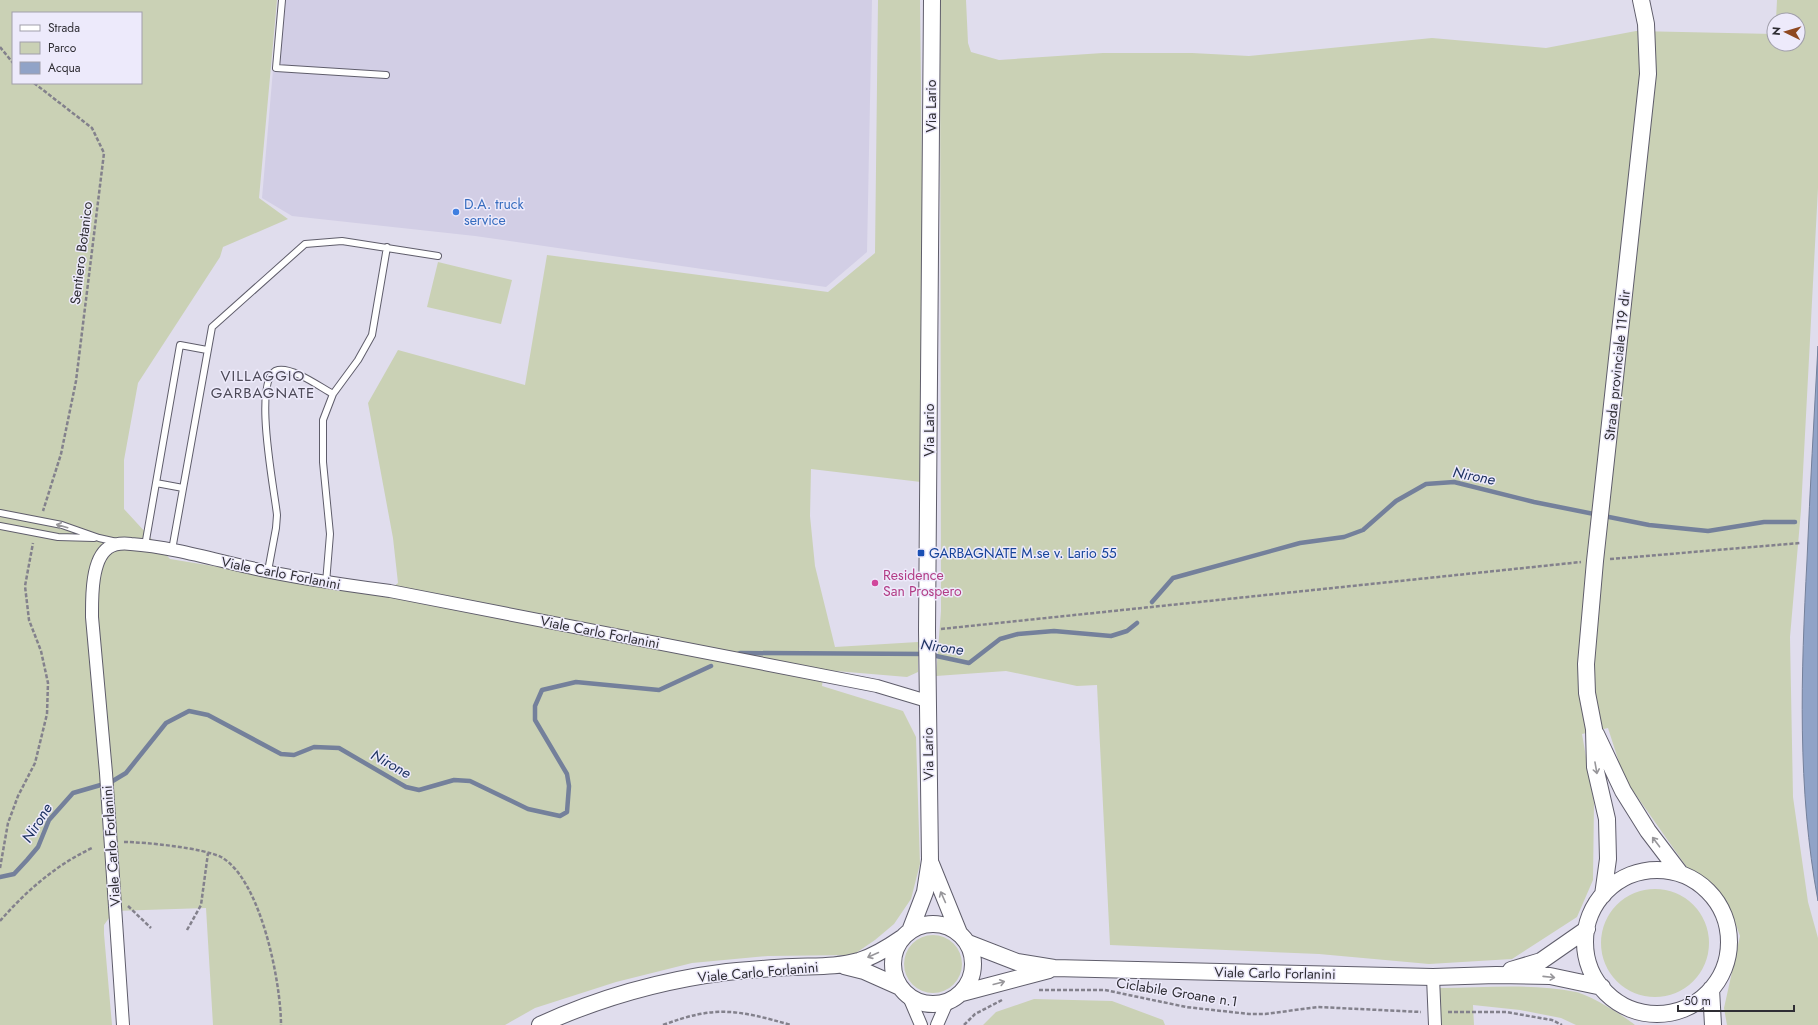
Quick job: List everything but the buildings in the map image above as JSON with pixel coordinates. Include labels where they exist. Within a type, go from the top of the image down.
[{"type":"street","name":"Via Lario","points":[[906,935],[925,892],[930,860],[927,636],[932,0]]},
{"type":"street","name":"Strada provinciale 119 dir","points":[[1603,895],[1608,859],[1606,819],[1595,767],[1594,729],[1587,693],[1586,664],[1595,561],[1648,74],[1646,24],[1641,0]]},
{"type":"street","name":"Viale Carlo Forlanini","points":[[124,1025],[106,773],[92,617],[93,582],[101,556],[107,549],[123,544],[172,550],[326,583],[390,591],[877,686],[927,701]]},
{"type":"street","name":"Strada provinciale 119 dir","points":[[1594,729],[1623,791],[1648,832],[1680,873]]},
{"type":"street","name":"Via Lario","points":[[930,860],[936,881],[964,938]]},
{"type":"street","points":[[1634,1010],[1662,1014],[1676,1011],[1695,1002],[1711,989],[1720,978],[1729,951],[1727,923],[1714,897],[1693,879],[1680,873],[1666,870],[1652,870],[1638,872],[1625,877],[1603,895],[1596,905],[1587,929],[1586,941],[1588,960],[1595,977],[1611,997],[1634,1010],[1651,1025]]},
{"type":"street","points":[[904,992],[920,1003],[934,1005],[947,1002],[962,993],[968,985],[974,964],[972,953],[964,938],[945,926],[929,924],[906,935],[896,950],[893,962],[894,976],[921,1025]]},
{"type":"street","name":"Viale Carlo Forlanini","points":[[1496,975],[1541,961],[1587,929]]},
{"type":"street","name":"Viale Carlo Forlanini","points":[[840,966],[872,955],[906,935]]},
{"type":"street","name":"Viale Carlo Forlanini","points":[[964,938],[1017,962],[1054,968],[1433,977],[1496,975],[1550,976],[1602,987]]},
{"type":"street","name":"Viale Carlo Forlanini","points":[[540,1025],[563,1014],[647,987],[726,972],[791,967],[840,966],[864,971],[904,992]]},
{"type":"street","name":"Viale Carlo Forlanini","points":[[962,993],[1054,968]]},
{"type":"street","points":[[1433,977],[1435,1025]]},
{"type":"street","points":[[1711,989],[1712,1025]]},
{"type":"street","points":[[938,1025],[947,1002]]},
{"type":"lane","points":[[282,0],[276,68],[386,75]]},
{"type":"lane","points":[[172,550],[212,327],[305,244],[342,241],[438,256]]},
{"type":"lane","points":[[326,583],[330,534],[323,459],[322,426],[326,409],[333,394],[358,360],[372,335],[388,247]]},
{"type":"lane","points":[[145,546],[180,345],[207,350]]},
{"type":"lane","points":[[268,571],[277,515],[265,432],[266,390],[270,376],[274,371],[279,370],[293,372],[333,394]]},
{"type":"lane","points":[[156,483],[183,488]]},
{"type":"lane","points":[[0,513],[62,525],[99,538],[123,544]]},
{"type":"lane","points":[[0,526],[58,537],[99,538]]},
{"type":"path","points":[[0,47],[12,63]]},
{"type":"path","name":"Sentiero Botanico","points":[[35,84],[92,128],[104,153],[76,381],[61,454]]},
{"type":"path","points":[[927,636],[1595,561],[1800,543]]},
{"type":"path","points":[[0,868],[8,823],[18,796],[35,762],[46,714],[48,683],[41,652],[29,620]]},
{"type":"path","points":[[123,842],[139,842],[208,853],[221,857],[233,868],[245,883],[257,908],[270,946],[277,978],[281,1025]]},
{"type":"path","points":[[0,921],[14,905],[41,880],[72,858],[92,848]]},
{"type":"path","points":[[186,930],[201,905],[208,853]]},
{"type":"path","points":[[114,893],[151,928]]},
{"type":"path","name":"Ciclabile Groane n.1","points":[[1036,990],[1105,990],[1186,1007],[1249,1014],[1265,1014],[1318,1007],[1434,1012],[1506,1012],[1552,1020],[1562,1025]]},
{"type":"path","points":[[964,1025],[982,1009],[1008,997]]},
{"type":"path","points":[[663,1025],[699,1013],[724,1010],[791,1025]]},
{"type":"shaded area","points":[[279,0],[872,0],[867,252],[826,287],[475,236],[292,216],[262,198]]},
{"type":"green space","points":[[0,0],[277,0],[259,198],[288,219],[223,247],[220,257],[138,383],[124,460],[124,509],[170,559],[384,594],[398,583],[393,538],[368,403],[398,350],[525,385],[547,255],[828,292],[875,253],[878,0],[920,0],[924,340],[921,482],[811,469],[810,516],[815,566],[835,647],[918,642],[918,672],[907,677],[824,670],[822,686],[903,711],[916,737],[920,864],[911,899],[894,924],[875,940],[853,955],[768,956],[692,963],[616,982],[535,1008],[505,1025],[213,1025],[206,908],[114,911],[104,925],[112,1025],[0,1025]]},
{"type":"green space","points":[[940,0],[966,0],[968,43],[971,52],[999,60],[1103,53],[1192,53],[1249,56],[1432,38],[1546,48],[1636,31],[1766,34],[1766,52],[1806,52],[1806,12],[1776,12],[1777,0],[1818,0],[1818,188],[1801,510],[1790,637],[1793,797],[1808,902],[1818,938],[1818,1025],[1727,1025],[1724,1008],[1740,936],[1732,914],[1714,885],[1688,869],[1624,778],[1608,728],[1582,734],[1594,803],[1593,880],[1577,917],[1512,959],[1429,964],[1319,954],[1110,945],[1097,685],[1077,686],[1006,671],[936,676],[941,611]]},
{"type":"green space","points":[[438,262],[512,280],[501,324],[427,307]]},
{"type":"green space","points":[[1655,889],[1676,893],[1694,904],[1705,922],[1709,943],[1705,964],[1694,982],[1676,993],[1655,997],[1634,993],[1616,982],[1605,964],[1601,943],[1605,922],[1616,904],[1634,893]]},
{"type":"green space","points":[[927,935],[939,935],[954,943],[962,958],[962,970],[954,985],[939,993],[927,993],[912,985],[904,970],[904,958],[912,943]]},
{"type":"green space","points":[[1525,987],[1559,989],[1576,992],[1590,997],[1607,1006],[1635,1025],[1576,1025],[1561,1018],[1520,1010],[1473,1005],[1474,1025],[1441,1025],[1439,988]]},
{"type":"green space","points":[[1034,999],[1112,1001],[1163,1020],[1165,1025],[983,1025],[996,1012]]},
{"type":"water","points":[[1818,346],[1818,901],[1811,859],[1807,816],[1802,731],[1802,688]]},
{"type":"waterway","name":"Nirone","points":[[1152,602],[1173,578],[1300,543],[1344,537],[1363,530],[1396,501],[1426,484],[1454,482],[1534,502],[1649,525],[1708,531],[1764,522],[1795,522]]},
{"type":"waterway","name":"Nirone","points":[[735,655],[740,653],[927,654],[969,663],[1000,639],[1018,634],[1054,631],[1111,636],[1127,631],[1137,623]]},
{"type":"waterway","name":"Nirone","points":[[0,877],[14,874],[27,860],[38,847],[49,820],[73,793],[111,782],[126,773],[166,723],[189,711],[208,715],[281,754],[294,755],[314,747],[339,748],[406,787],[419,790],[454,780],[470,781],[528,809],[560,816],[567,812],[569,786],[567,774],[535,720],[535,706],[542,690],[576,682],[659,690],[711,666]]},
{"type":"place","name":"D.A. truck service","points":[[456,212]]},
{"type":"place","name":"GARBAGNATE M.se v. Lario 55","points":[[921,553]]},
{"type":"place","name":"Residence San Prospero","points":[[875,583]]},
{"type":"district","name":"VILLAGGIO GARBAGNATE","points":[[263,384]]}]
